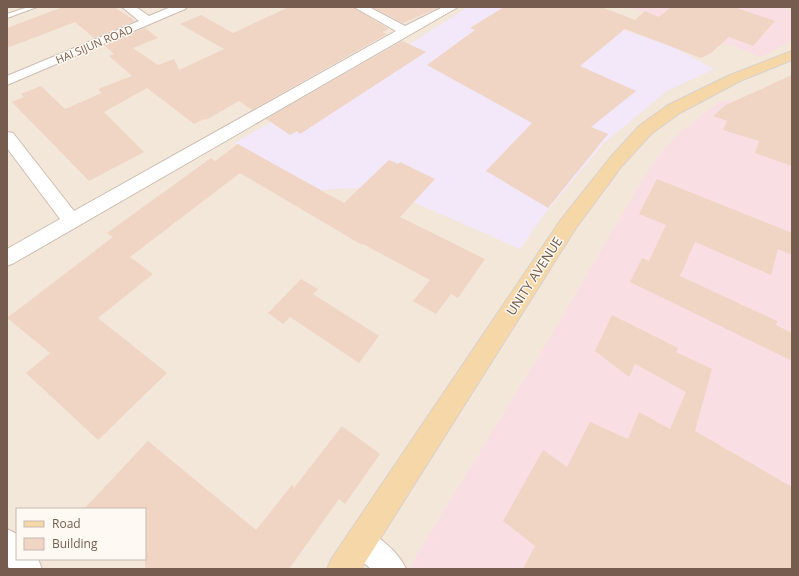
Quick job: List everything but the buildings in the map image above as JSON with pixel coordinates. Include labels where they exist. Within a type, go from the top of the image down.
[{"type":"main road","name":"UNITY AVENUE","points":[[343,569],[568,223],[615,163],[645,130],[674,109],[735,78],[792,54]]},
{"type":"street","points":[[128,7],[147,21]]},
{"type":"street","name":"HAI SIJUN ROAD","points":[[7,81],[181,7]]},
{"type":"street","points":[[360,7],[405,31]]},
{"type":"street","points":[[7,258],[405,31],[452,7]]},
{"type":"street","points":[[7,137],[72,221]]},
{"type":"street","points":[[360,541],[392,569]]},
{"type":"street","points":[[7,543],[16,554]]},
{"type":"street","points":[[21,560],[28,569]]},
{"type":"lane","points":[[7,16],[34,7]]},
{"type":"shaded area","points":[[7,7],[792,7],[792,569],[7,569]]},
{"type":"shaded area","points":[[468,7],[553,7],[669,45],[714,69],[667,91],[604,143],[543,216],[520,249],[379,187],[317,190],[234,143],[411,43]]},
{"type":"shaded area","points":[[629,7],[781,7],[792,11],[792,41],[761,57]]},
{"type":"shaded area","points":[[748,99],[792,118],[792,569],[408,569],[548,341],[644,177],[661,152],[679,133],[719,102]]}]
